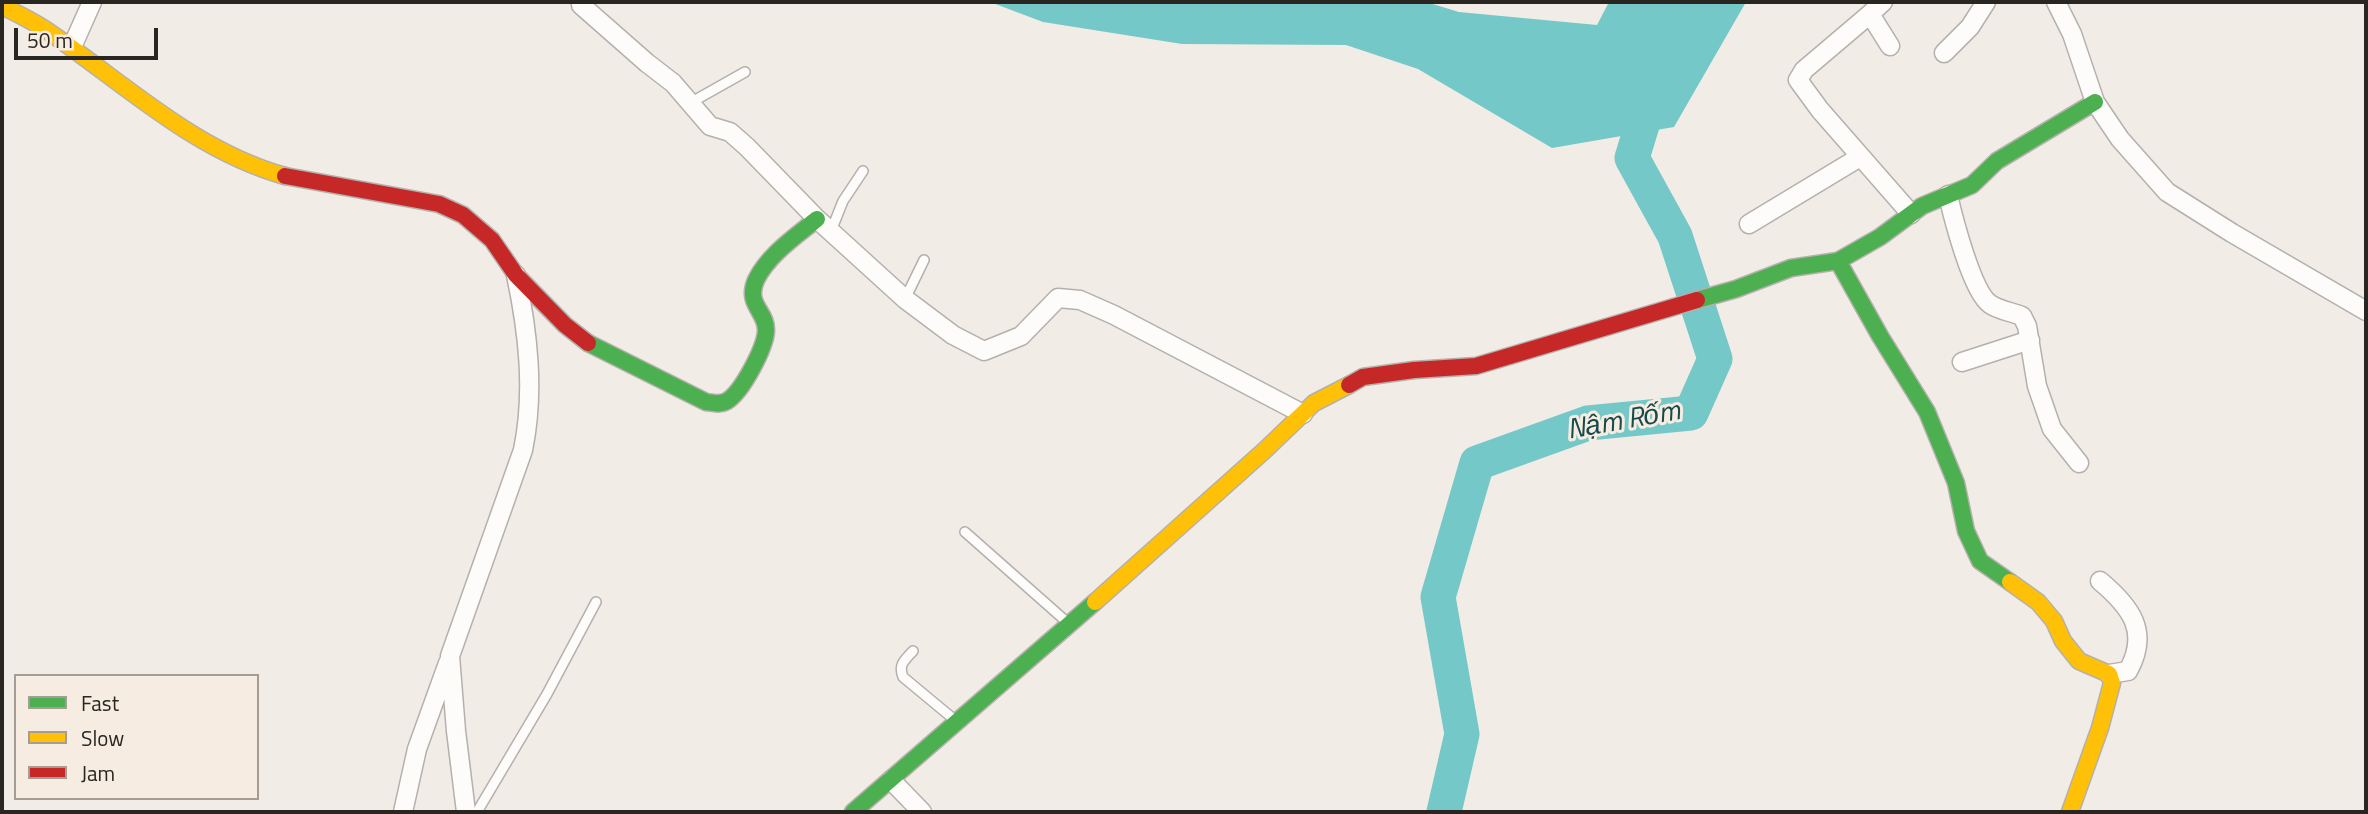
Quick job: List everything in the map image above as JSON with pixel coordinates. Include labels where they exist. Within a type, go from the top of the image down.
[{"type":"street","points":[[72,47],[92,2]]},
{"type":"street","points":[[1944,53],[1970,27],[1986,2]]},
{"type":"street","points":[[2056,2],[2072,34],[2095,102],[2120,139],[2167,192],[2232,233],[2366,310]]},
{"type":"street","points":[[581,5],[647,64],[673,83],[710,127],[730,132],[817,219],[905,299],[953,335],[984,351],[1021,337],[1058,298],[1080,300],[1114,315],[1303,414]]},
{"type":"street","points":[[12,7],[72,47],[131,93],[213,147],[255,168],[286,177],[439,204],[463,215],[492,240],[516,275],[582,340],[706,402],[720,404],[737,394],[766,338],[767,328],[754,304],[753,291],[758,278],[778,251],[817,219]]},
{"type":"street","points":[[1890,46],[1877,8],[1804,70],[1798,80],[1910,214]]},
{"type":"street","points":[[853,812],[1070,625],[1314,403],[1363,377],[1476,366],[1736,289],[1791,268],[1838,261],[1880,237],[1922,206],[1972,185],[1997,161],[2095,102]]},
{"type":"street","points":[[1749,224],[1860,157]]},
{"type":"street","points":[[1948,195],[1956,233],[1980,291],[1989,304],[2022,316],[2037,386],[2052,429],[2079,463]]},
{"type":"street","points":[[1838,261],[1927,412],[1956,483],[1966,531],[1980,561],[2038,602],[2054,621],[2063,641],[2080,661],[2109,674],[2128,671],[2137,655],[2138,637],[2134,619],[2119,596],[2100,580]]},
{"type":"street","points":[[403,812],[420,740],[527,433],[530,396],[528,360],[516,275]]},
{"type":"street","points":[[1962,362],[2029,340]]},
{"type":"street","points":[[450,656],[466,812]]},
{"type":"street","points":[[2070,812],[2100,728],[2112,683],[2109,674]]},
{"type":"street","points":[[891,780],[922,812]]},
{"type":"lane","points":[[690,103],[745,72]]},
{"type":"lane","points":[[831,231],[843,201],[863,171]]},
{"type":"lane","points":[[905,299],[924,260]]},
{"type":"lane","points":[[965,532],[1070,625]]},
{"type":"lane","points":[[477,812],[547,694],[596,602]]},
{"type":"lane","points":[[914,651],[902,663],[900,669],[903,677],[957,722]]},
{"type":"water","points":[[990,2],[1426,2],[1459,12],[1597,25],[1609,2],[1746,2],[1674,127],[1552,148],[1418,69],[1346,45],[1182,44],[1043,22]]},
{"type":"waterway","name":"Nậm Rốm","points":[[1444,812],[1462,734],[1438,597],[1477,463],[1588,423],[1691,413],[1715,359],[1675,236],[1632,158],[1661,63],[1694,2]]},
{"type":"traffic: fast","points":[[1697,300],[1736,289],[1791,268],[1838,261],[1880,237],[1922,206],[1972,185],[1997,161],[2095,102]]},
{"type":"traffic: fast","points":[[588,343],[706,402],[727,401],[746,379],[765,339],[765,324],[753,296],[756,280],[775,254],[817,219]]},
{"type":"traffic: fast","points":[[1838,261],[1927,412],[1956,483],[1966,531],[1980,561],[2010,582]]},
{"type":"traffic: fast","points":[[853,812],[1095,602]]},
{"type":"traffic: slow","points":[[2,6],[44,28],[191,133],[252,165],[285,176]]},
{"type":"traffic: slow","points":[[1095,602],[1314,403],[1349,385]]},
{"type":"traffic: slow","points":[[2010,582],[2038,602],[2054,621],[2063,641],[2079,661],[2109,674],[2112,683],[2100,728],[2070,812]]},
{"type":"traffic: jam","points":[[285,176],[439,204],[463,215],[492,240],[516,275],[565,325],[588,343]]},
{"type":"traffic: jam","points":[[1349,385],[1363,377],[1476,366],[1697,300]]}]
